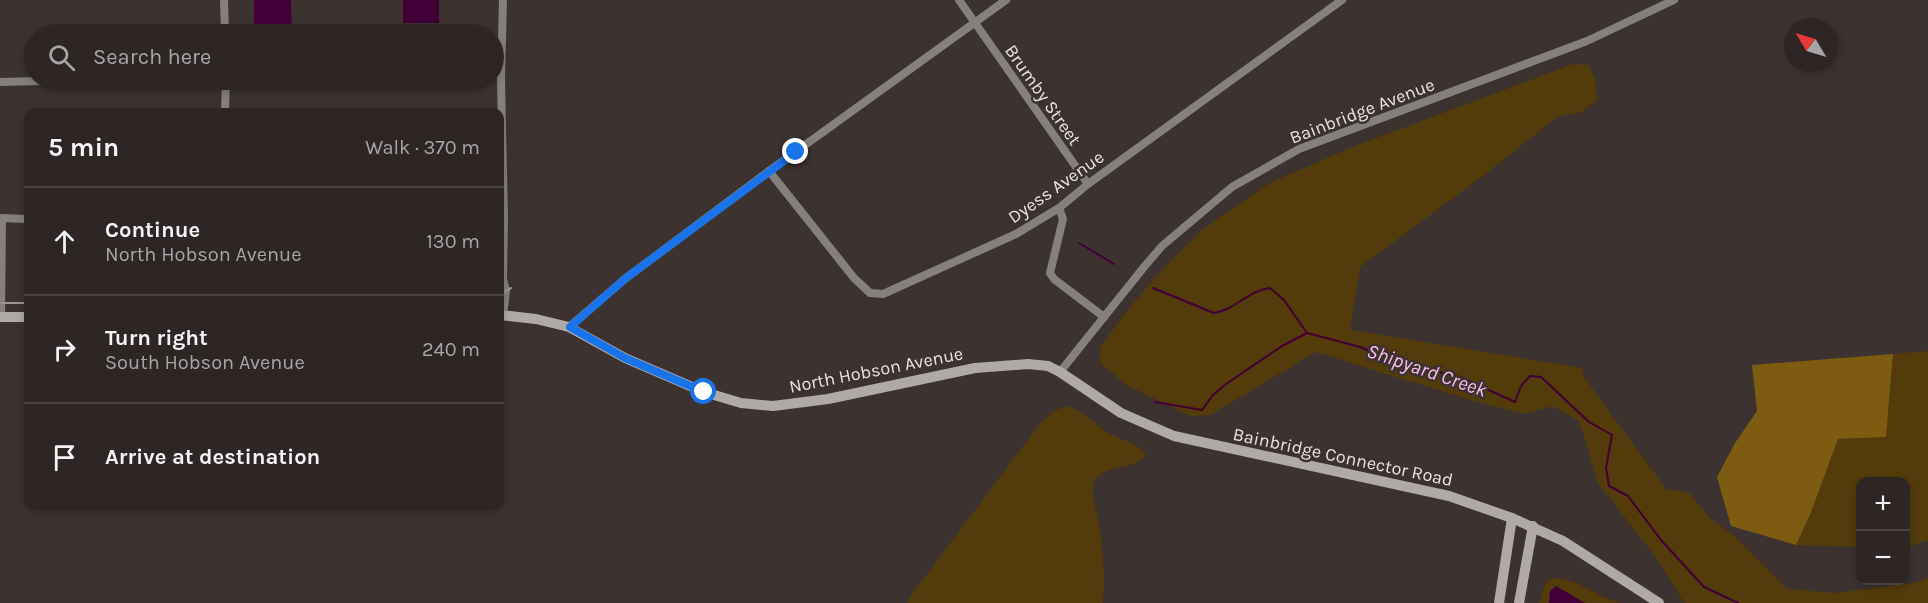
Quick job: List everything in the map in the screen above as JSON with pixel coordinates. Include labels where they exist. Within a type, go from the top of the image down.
[{"type":"street","points":[[224,0],[225,24]]},
{"type":"street","points":[[501,24],[503,0]]},
{"type":"street","name":"Brumby Street","points":[[959,0],[1088,184]]},
{"type":"street","points":[[570,327],[626,278],[769,171],[1006,0]]},
{"type":"street","name":"Dyess Avenue","points":[[769,171],[854,278],[870,293],[883,294],[1016,234],[1059,207],[1342,0]]},
{"type":"street","name":"Bainbridge Avenue","points":[[1060,372],[1162,246],[1232,187],[1299,149],[1587,41],[1674,0]]},
{"type":"street","points":[[0,82],[24,81]]},
{"type":"street","points":[[225,108],[226,90]]},
{"type":"street","points":[[498,90],[498,108]]},
{"type":"street","points":[[1059,207],[1063,219],[1050,273],[1054,279],[1104,317]]},
{"type":"street","points":[[24,219],[2,218],[1,317],[24,317]]},
{"type":"street","points":[[504,283],[506,291],[504,301]]},
{"type":"street","name":"North Hobson Avenue","points":[[504,315],[536,319],[570,327],[625,358],[704,392],[741,403],[773,406],[828,399],[975,368],[1037,364],[1060,372]]},
{"type":"street","name":"Bainbridge Connector Road","points":[[1060,372],[1121,413],[1174,436],[1449,496],[1533,526],[1619,576],[1659,603]]},
{"type":"street","points":[[1499,603],[1512,518]]},
{"type":"street","points":[[1519,603],[1533,526]]},
{"type":"shaded area","points":[[254,0],[291,0],[292,24],[254,24]]},
{"type":"shaded area","points":[[403,0],[439,0],[439,23],[403,23]]},
{"type":"shaded area","points":[[1573,64],[1589,65],[1595,79],[1597,100],[1581,112],[1557,117],[1484,175],[1360,267],[1350,330],[1582,368],[1584,377],[1666,489],[1689,493],[1710,518],[1733,535],[1787,589],[1835,593],[1910,585],[1928,578],[1928,603],[1686,603],[1658,560],[1597,482],[1578,420],[1552,406],[1525,414],[1471,400],[1316,352],[1210,415],[1191,416],[1128,386],[1101,364],[1100,348],[1126,312],[1199,232],[1268,184],[1350,148]]},
{"type":"shaded area","points":[[1928,351],[1928,540],[1910,547],[1910,477],[1856,477],[1856,547],[1796,545],[1810,515],[1838,439],[1886,437],[1893,354]]},
{"type":"shaded area","points":[[1893,354],[1886,437],[1838,439],[1810,515],[1796,545],[1731,526],[1717,477],[1735,443],[1757,411],[1752,365]]},
{"type":"shaded area","points":[[1066,406],[1078,410],[1107,432],[1137,446],[1146,453],[1136,463],[1107,471],[1095,480],[1093,496],[1103,557],[1103,603],[907,603],[1039,425],[1054,411]]},
{"type":"shaded area","points":[[1552,578],[1570,581],[1622,603],[1539,603],[1545,584]]},
{"type":"shaded area","points":[[1556,586],[1585,603],[1549,603],[1550,591]]},
{"type":"waterway","name":"Shipyard Creek","points":[[1079,243],[1114,264]]},
{"type":"waterway","name":"Shipyard Creek","points":[[1153,288],[1214,313],[1229,308],[1255,292],[1270,288],[1284,300],[1307,333],[1360,347],[1422,372],[1445,373],[1460,377],[1515,402],[1521,386],[1530,376],[1541,377],[1589,422],[1612,435],[1606,468],[1609,486],[1628,496],[1661,540],[1704,587],[1738,603]]},
{"type":"waterway","points":[[1155,402],[1202,410],[1213,395],[1226,384],[1282,346],[1307,333]]},
{"type":"railway","points":[[504,292],[511,288]]},
{"type":"railway","points":[[0,303],[24,303]]},
{"type":"route","points":[[704,392],[625,358],[570,327],[626,278],[796,152]]}]
